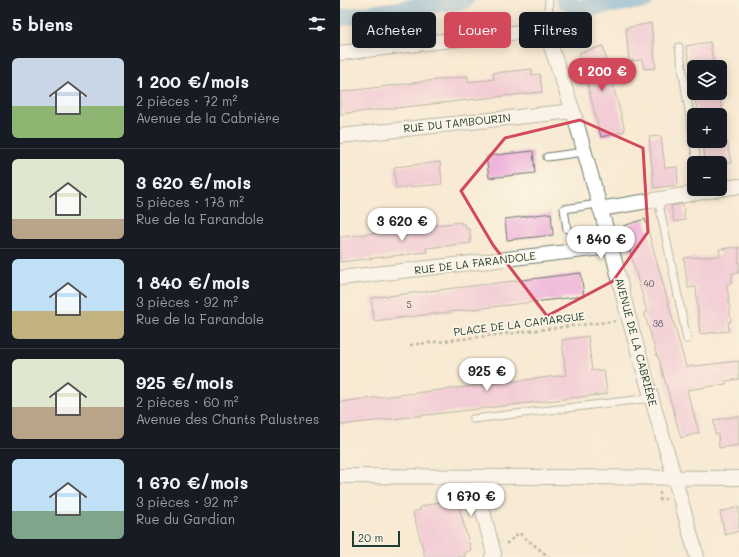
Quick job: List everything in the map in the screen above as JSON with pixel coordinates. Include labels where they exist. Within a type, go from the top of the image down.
[{"type":"street","points":[[340,53],[519,32]]},
{"type":"street","name":"AVENUE DE LA CABRIÈRE","points":[[551,48],[573,111],[611,246],[629,319],[697,557]]},
{"type":"street","name":"RUE DU TAMBOURIN","points":[[340,136],[573,111]]},
{"type":"street","points":[[727,188],[739,186]]},
{"type":"street","points":[[599,207],[658,199],[687,193]]},
{"type":"street","name":"RUE DE LA FARANDOLE","points":[[340,278],[611,246]]},
{"type":"street","points":[[340,476],[474,478],[739,478]]},
{"type":"street","points":[[474,478],[493,556]]},
{"type":"lane","points":[[549,12],[550,0]]},
{"type":"lane","points":[[679,46],[696,156]]},
{"type":"lane","points":[[547,157],[584,152]]},
{"type":"lane","points":[[658,199],[687,339]]},
{"type":"lane","points":[[567,229],[564,209],[599,207]]},
{"type":"lane","points":[[473,419],[652,398]]},
{"type":"path","name":"PLACE DE LA CAMARGUE","points":[[410,345],[629,319]]},
{"type":"path","points":[[493,556],[518,533],[549,557]]},
{"type":"highlighted area","points":[[580,120],[643,148],[648,232],[613,281],[547,316],[493,245],[461,191],[505,138]]},
{"type":"building","points":[[651,23],[656,68],[644,69],[642,60],[629,61],[626,28]]},
{"type":"building","points":[[710,42],[713,60],[689,60],[686,46]]},
{"type":"building","points":[[603,46],[625,131],[601,137],[579,53]]},
{"type":"building","points":[[532,69],[532,75],[540,74],[542,92],[340,114],[340,92],[468,76],[468,82],[494,79],[493,73]]},
{"type":"building","points":[[695,100],[720,100],[722,108],[697,108]]},
{"type":"building","points":[[661,136],[665,168],[677,167],[678,185],[654,188],[649,137]]},
{"type":"building","points":[[727,141],[731,163],[727,163],[727,156],[705,156],[703,148],[727,148]]},
{"type":"building","points":[[533,151],[535,173],[489,178],[486,156]]},
{"type":"building","points":[[440,162],[442,184],[396,188],[394,167]]},
{"type":"building","points":[[683,204],[685,220],[674,222],[671,206]]},
{"type":"building","points":[[551,213],[553,235],[507,240],[505,219]]},
{"type":"building","points":[[645,219],[686,367],[739,361],[739,379],[726,381],[726,384],[687,390],[699,433],[681,438],[644,312],[647,312],[623,226]]},
{"type":"building","points":[[461,222],[461,224],[465,224],[466,229],[469,228],[471,243],[426,248],[427,252],[340,262],[340,237]]},
{"type":"building","points":[[739,247],[739,273],[732,273],[732,283],[727,284],[731,322],[728,322],[729,331],[700,334],[696,287],[688,288],[684,258],[720,256],[719,249]]},
{"type":"building","points":[[581,273],[584,296],[374,321],[371,298]]},
{"type":"building","points":[[588,336],[592,371],[604,370],[607,394],[340,425],[340,402],[566,375],[562,340]]},
{"type":"building","points":[[739,416],[739,445],[719,448],[718,434],[715,434],[714,420]]},
{"type":"building","points":[[450,499],[451,502],[457,500],[471,550],[464,553],[465,557],[425,557],[413,512],[420,510],[420,507]]},
{"type":"building","points":[[739,507],[739,531],[725,535],[720,512]]},
{"type":"waterway","points":[[340,18],[465,0]]},
{"type":"waterway","points":[[564,0],[577,9],[645,0]]}]
